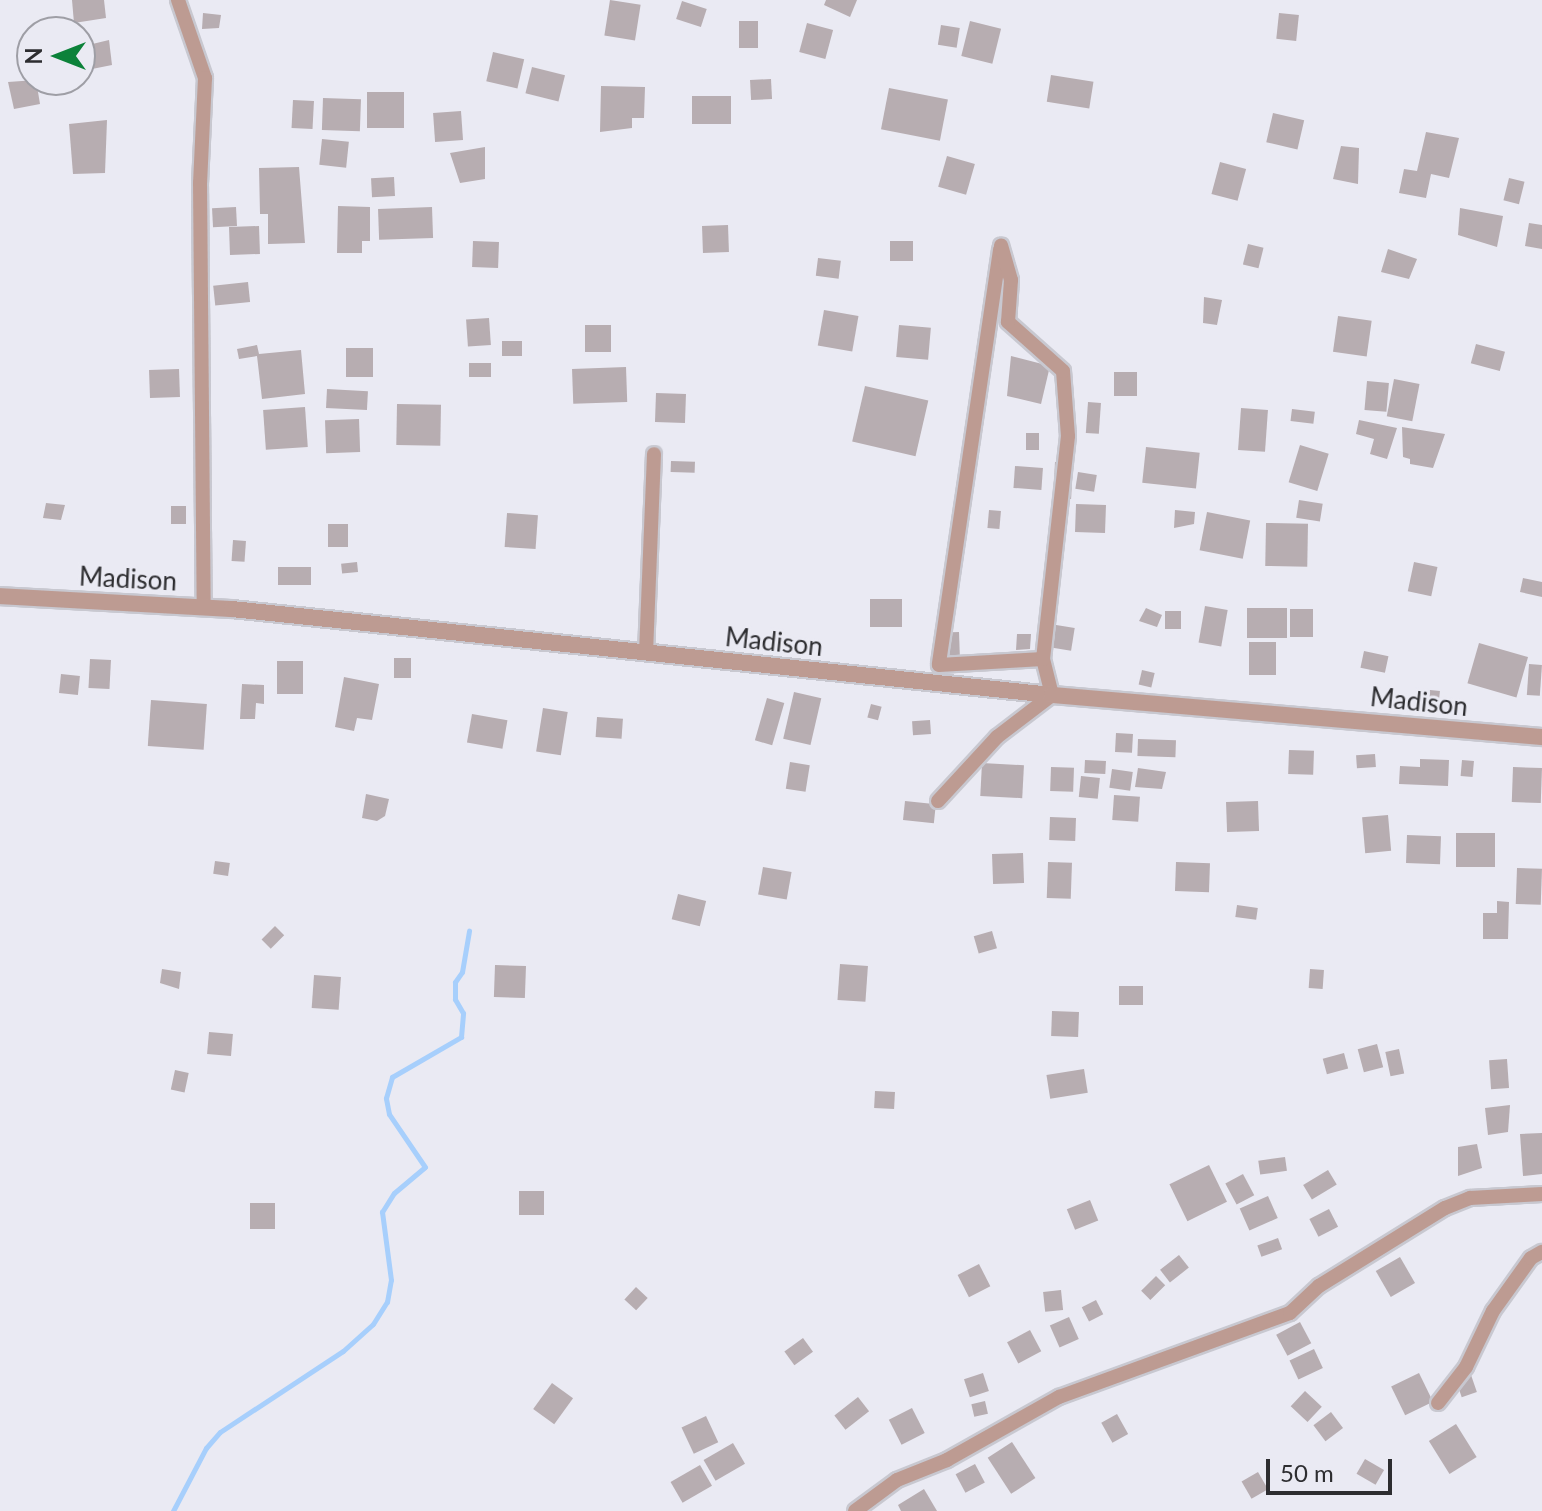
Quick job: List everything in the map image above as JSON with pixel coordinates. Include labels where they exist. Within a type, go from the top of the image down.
[{"type":"street","points":[[178,0],[205,78],[200,183],[204,608]]},
{"type":"street","points":[[938,801],[997,737],[1052,695],[1043,659],[1068,436],[1063,371],[1008,322],[1011,280],[1001,245],[939,665],[1043,659]]},
{"type":"street","points":[[646,653],[654,454]]},
{"type":"street","name":"Madison","points":[[0,596],[204,608],[1052,695],[1542,737]]},
{"type":"street","points":[[855,1511],[881,1489],[1027,1419],[1059,1397],[1290,1313],[1319,1286],[1445,1208],[1470,1198],[1542,1194]]},
{"type":"street","points":[[1438,1403],[1466,1367],[1493,1311],[1531,1258],[1542,1252]]},
{"type":"street","points":[[863,1511],[881,1489]]},
{"type":"building","points":[[72,0],[104,0],[106,18],[73,16]]},
{"type":"building","points":[[610,0],[641,5],[635,40],[604,36]]},
{"type":"building","points":[[826,0],[857,0],[850,17],[824,5]]},
{"type":"building","points":[[682,1],[707,9],[701,27],[676,19]]},
{"type":"building","points":[[203,13],[221,15],[219,28],[202,29]]},
{"type":"building","points":[[1279,13],[1299,15],[1296,41],[1276,39]]},
{"type":"building","points":[[739,21],[758,21],[758,48],[739,48]]},
{"type":"building","points":[[970,21],[1001,29],[992,64],[961,56]]},
{"type":"building","points":[[807,23],[833,30],[825,59],[799,52]]},
{"type":"building","points":[[941,25],[960,28],[957,48],[938,45]]},
{"type":"building","points":[[109,40],[112,65],[96,68],[96,43]]},
{"type":"building","points":[[493,52],[524,59],[517,88],[486,81]]},
{"type":"building","points":[[532,67],[565,75],[558,101],[525,93]]},
{"type":"building","points":[[1051,75],[1093,82],[1089,108],[1047,102]]},
{"type":"building","points":[[771,79],[772,99],[751,100],[750,80]]},
{"type":"building","points":[[16,81],[16,96],[39,96],[40,104],[14,109],[8,82]]},
{"type":"building","points":[[601,86],[645,87],[644,118],[632,118],[632,128],[600,132]]},
{"type":"building","points":[[889,88],[948,99],[940,141],[881,129]]},
{"type":"building","points":[[367,92],[404,92],[404,128],[367,128]]},
{"type":"building","points":[[692,96],[731,96],[731,124],[692,124]]},
{"type":"building","points":[[323,98],[361,99],[360,131],[322,130]]},
{"type":"building","points":[[293,100],[314,101],[313,129],[292,128]]},
{"type":"building","points":[[461,111],[463,140],[435,142],[433,113]]},
{"type":"building","points":[[1273,113],[1304,120],[1297,149],[1266,142]]},
{"type":"building","points":[[107,120],[105,173],[73,174],[69,124]]},
{"type":"building","points":[[1426,132],[1459,138],[1449,178],[1431,174],[1426,198],[1399,193],[1404,169],[1417,171]]},
{"type":"building","points":[[322,139],[349,142],[346,168],[319,165]]},
{"type":"building","points":[[1341,146],[1359,148],[1358,184],[1333,179]]},
{"type":"building","points":[[485,147],[485,179],[460,183],[450,153]]},
{"type":"building","points":[[947,156],[975,164],[966,195],[938,187]]},
{"type":"building","points":[[1220,162],[1246,169],[1238,201],[1211,194]]},
{"type":"building","points":[[299,167],[305,243],[268,244],[268,214],[260,214],[259,168]]},
{"type":"building","points":[[394,177],[395,196],[372,197],[371,178]]},
{"type":"building","points":[[1509,178],[1525,182],[1519,204],[1503,200]]},
{"type":"building","points":[[338,206],[370,207],[370,241],[362,241],[362,253],[337,253]]},
{"type":"building","points":[[236,207],[237,226],[213,227],[212,208]]},
{"type":"building","points":[[432,207],[433,238],[379,240],[378,209]]},
{"type":"building","points":[[1460,208],[1503,216],[1497,247],[1458,235]]},
{"type":"building","points":[[1529,223],[1542,225],[1542,249],[1525,246]]},
{"type":"building","points":[[728,225],[729,252],[703,253],[702,226]]},
{"type":"building","points":[[259,226],[260,254],[230,255],[229,227]]},
{"type":"building","points":[[473,241],[499,242],[498,268],[472,267]]},
{"type":"building","points":[[890,241],[913,241],[913,261],[890,261]]},
{"type":"building","points":[[1248,244],[1264,248],[1258,268],[1243,264]]},
{"type":"building","points":[[1388,249],[1417,259],[1409,279],[1381,272]]},
{"type":"building","points":[[818,258],[841,261],[839,279],[816,276]]},
{"type":"building","points":[[248,282],[250,302],[215,306],[213,286]]},
{"type":"building","points":[[1204,297],[1222,300],[1217,325],[1203,323]]},
{"type":"building","points":[[824,310],[858,316],[852,352],[818,345]]},
{"type":"building","points":[[1338,316],[1372,321],[1367,356],[1333,352]]},
{"type":"building","points":[[489,318],[491,345],[468,347],[466,320]]},
{"type":"building","points":[[585,325],[611,325],[611,352],[585,352]]},
{"type":"building","points":[[899,325],[931,328],[928,360],[896,357]]},
{"type":"building","points":[[502,341],[522,341],[522,356],[502,356]]},
{"type":"building","points":[[1476,344],[1505,352],[1500,371],[1471,363]]},
{"type":"building","points":[[257,345],[259,354],[301,350],[305,394],[262,399],[257,356],[239,359],[237,349]]},
{"type":"building","points":[[346,348],[373,348],[373,377],[346,377]]},
{"type":"building","points":[[1011,356],[1050,366],[1041,404],[1007,396]]},
{"type":"building","points":[[469,363],[491,363],[491,377],[469,377]]},
{"type":"building","points":[[626,367],[627,402],[573,404],[572,369]]},
{"type":"building","points":[[179,369],[180,397],[150,398],[149,370]]},
{"type":"building","points":[[1114,372],[1137,372],[1137,396],[1114,396]]},
{"type":"building","points":[[1394,379],[1420,384],[1412,421],[1387,416]]},
{"type":"building","points":[[1367,381],[1389,383],[1386,412],[1364,410]]},
{"type":"building","points":[[865,386],[928,401],[916,456],[852,442]]},
{"type":"building","points":[[327,389],[368,391],[367,410],[326,408]]},
{"type":"building","points":[[656,393],[686,394],[685,423],[655,422]]},
{"type":"building","points":[[1088,402],[1101,403],[1099,434],[1086,433]]},
{"type":"building","points":[[397,404],[441,405],[440,446],[396,445]]},
{"type":"building","points":[[305,407],[308,447],[266,450],[263,410]]},
{"type":"building","points":[[1241,408],[1268,410],[1265,452],[1238,450]]},
{"type":"building","points":[[1292,409],[1315,412],[1313,424],[1291,421]]},
{"type":"building","points":[[359,419],[360,452],[326,453],[325,420]]},
{"type":"building","points":[[1359,420],[1397,428],[1387,459],[1370,454],[1374,439],[1356,434]]},
{"type":"building","points":[[1402,427],[1445,434],[1433,468],[1410,464],[1410,459],[1403,457]]},
{"type":"building","points":[[1026,433],[1039,433],[1039,450],[1026,450]]},
{"type":"building","points":[[1300,445],[1329,454],[1317,491],[1289,482]]},
{"type":"building","points":[[1146,447],[1200,453],[1196,488],[1142,483]]},
{"type":"building","points":[[671,461],[695,462],[695,473],[671,472]]},
{"type":"building","points":[[1055,462],[1073,463],[1071,499],[1053,498]]},
{"type":"building","points":[[1015,466],[1043,468],[1041,490],[1013,488]]},
{"type":"building","points":[[1078,472],[1097,475],[1094,492],[1075,489]]},
{"type":"building","points":[[1299,500],[1323,504],[1320,522],[1296,518]]},
{"type":"building","points":[[46,503],[65,505],[61,520],[43,518]]},
{"type":"building","points":[[1076,504],[1106,505],[1105,533],[1075,532]]},
{"type":"building","points":[[171,506],[186,506],[186,524],[171,524]]},
{"type":"building","points":[[989,510],[1001,511],[999,529],[987,528]]},
{"type":"building","points":[[1175,510],[1195,512],[1194,524],[1174,528]]},
{"type":"building","points":[[1207,512],[1250,520],[1243,559],[1200,550]]},
{"type":"building","points":[[507,513],[538,515],[536,549],[505,547]]},
{"type":"building","points":[[1266,523],[1308,524],[1307,567],[1265,566]]},
{"type":"building","points":[[328,524],[348,524],[348,547],[328,547]]},
{"type":"building","points":[[233,540],[246,541],[245,562],[232,561]]},
{"type":"building","points":[[357,562],[358,572],[342,574],[341,564]]},
{"type":"building","points":[[1414,562],[1437,567],[1431,596],[1408,591]]},
{"type":"building","points":[[278,567],[311,567],[311,585],[278,585]]},
{"type":"building","points":[[1523,578],[1542,582],[1542,597],[1520,592]]},
{"type":"building","points":[[870,599],[902,599],[902,627],[870,627]]},
{"type":"building","points":[[1205,606],[1228,610],[1221,646],[1199,642]]},
{"type":"building","points":[[1146,608],[1162,615],[1157,627],[1139,621]]},
{"type":"building","points":[[1247,608],[1287,608],[1287,638],[1247,638]]},
{"type":"building","points":[[1290,609],[1313,609],[1313,637],[1290,637]]},
{"type":"building","points":[[1165,611],[1181,611],[1181,629],[1165,629]]},
{"type":"building","points":[[1050,624],[1075,628],[1071,651],[1046,647]]},
{"type":"building","points":[[959,632],[960,655],[937,656],[936,633]]},
{"type":"building","points":[[1017,634],[1031,634],[1030,649],[1016,650]]},
{"type":"building","points":[[1249,642],[1276,642],[1276,675],[1249,675]]},
{"type":"building","points":[[1479,643],[1528,657],[1516,697],[1467,683]]},
{"type":"building","points":[[1364,651],[1388,656],[1385,673],[1360,668]]},
{"type":"building","points":[[394,658],[411,658],[411,678],[394,678]]},
{"type":"building","points":[[90,659],[111,660],[109,689],[88,688]]},
{"type":"building","points":[[277,661],[303,661],[303,694],[277,694]]},
{"type":"building","points":[[1529,664],[1542,665],[1540,696],[1527,695]]},
{"type":"building","points":[[1142,670],[1155,673],[1151,688],[1139,685]]},
{"type":"building","points":[[61,674],[80,676],[78,695],[59,693]]},
{"type":"building","points":[[344,677],[379,684],[372,720],[357,718],[354,731],[335,727]]},
{"type":"building","points":[[242,684],[264,685],[264,704],[256,703],[255,719],[240,719]]},
{"type":"building","points":[[1430,690],[1440,691],[1438,708],[1428,707]]},
{"type":"building","points":[[794,692],[821,698],[810,745],[783,739]]},
{"type":"building","points":[[767,698],[784,703],[772,745],[755,740]]},
{"type":"building","points":[[151,700],[207,704],[204,750],[148,746]]},
{"type":"building","points":[[871,704],[882,707],[878,720],[867,718]]},
{"type":"building","points":[[543,708],[568,712],[561,755],[536,751]]},
{"type":"building","points":[[472,714],[507,720],[502,749],[467,743]]},
{"type":"building","points":[[597,717],[623,719],[622,739],[596,737]]},
{"type":"building","points":[[930,720],[931,734],[913,735],[912,721]]},
{"type":"building","points":[[1116,733],[1133,734],[1132,753],[1115,752]]},
{"type":"building","points":[[1138,739],[1176,740],[1175,757],[1137,756]]},
{"type":"building","points":[[1289,750],[1314,751],[1313,775],[1288,774]]},
{"type":"building","points":[[1375,754],[1376,767],[1357,768],[1356,755]]},
{"type":"building","points":[[1420,759],[1449,760],[1448,786],[1399,784],[1400,766],[1420,767]]},
{"type":"building","points":[[1085,760],[1106,761],[1105,774],[1084,773]]},
{"type":"building","points":[[1462,760],[1474,761],[1473,777],[1461,776]]},
{"type":"building","points":[[790,762],[810,765],[806,792],[786,789]]},
{"type":"building","points":[[982,763],[1024,765],[1022,798],[980,796]]},
{"type":"building","points":[[1051,767],[1074,768],[1073,792],[1050,791]]},
{"type":"building","points":[[1513,767],[1542,768],[1541,803],[1512,802]]},
{"type":"building","points":[[1138,768],[1166,772],[1162,789],[1135,787]]},
{"type":"building","points":[[1112,769],[1133,772],[1130,791],[1109,788]]},
{"type":"building","points":[[1081,776],[1100,778],[1098,799],[1079,797]]},
{"type":"building","points":[[366,794],[389,799],[385,816],[377,821],[362,818]]},
{"type":"building","points":[[1114,795],[1140,797],[1138,822],[1112,820]]},
{"type":"building","points":[[905,801],[936,804],[934,823],[903,820]]},
{"type":"building","points":[[1258,801],[1259,831],[1227,832],[1226,802]]},
{"type":"building","points":[[1388,815],[1391,851],[1365,853],[1362,817]]},
{"type":"building","points":[[1050,817],[1076,818],[1075,841],[1049,840]]},
{"type":"building","points":[[1456,833],[1495,833],[1495,867],[1456,867]]},
{"type":"building","points":[[1407,835],[1441,836],[1440,864],[1406,863]]},
{"type":"building","points":[[1023,853],[1024,883],[993,884],[992,854]]},
{"type":"building","points":[[215,861],[230,863],[228,876],[213,874]]},
{"type":"building","points":[[1048,862],[1072,863],[1071,899],[1047,898]]},
{"type":"building","points":[[1176,862],[1210,863],[1209,892],[1175,891]]},
{"type":"building","points":[[763,867],[792,872],[787,900],[758,895]]},
{"type":"building","points":[[1517,868],[1542,869],[1541,905],[1516,904]]},
{"type":"building","points":[[678,894],[706,901],[700,926],[672,919]]},
{"type":"building","points":[[1497,901],[1509,902],[1508,939],[1483,939],[1483,913],[1497,913]]},
{"type":"building","points":[[1237,905],[1258,908],[1256,920],[1235,917]]},
{"type":"building","points":[[275,926],[284,935],[271,949],[262,939]]},
{"type":"building","points":[[992,931],[997,948],[979,954],[974,936]]},
{"type":"building","points":[[840,964],[868,966],[865,1002],[837,1000]]},
{"type":"building","points":[[495,965],[526,966],[525,998],[494,997]]},
{"type":"building","points":[[162,969],[181,972],[179,989],[160,983]]},
{"type":"building","points":[[1310,969],[1324,970],[1323,989],[1309,988]]},
{"type":"building","points":[[314,975],[341,977],[339,1010],[312,1008]]},
{"type":"building","points":[[1119,986],[1143,986],[1143,1005],[1119,1005]]},
{"type":"building","points":[[1052,1011],[1079,1012],[1078,1037],[1051,1036]]},
{"type":"building","points":[[209,1032],[233,1034],[231,1056],[207,1054]]},
{"type":"building","points":[[1377,1044],[1383,1067],[1364,1072],[1358,1049]]},
{"type":"building","points":[[1399,1049],[1404,1073],[1391,1076],[1385,1052]]},
{"type":"building","points":[[1344,1053],[1348,1068],[1327,1074],[1323,1059]]},
{"type":"building","points":[[1507,1059],[1509,1088],[1491,1089],[1489,1060]]},
{"type":"building","points":[[1084,1069],[1088,1093],[1050,1099],[1046,1075]]},
{"type":"building","points":[[175,1070],[189,1073],[185,1092],[171,1090]]},
{"type":"building","points":[[875,1091],[895,1092],[894,1109],[874,1108]]},
{"type":"building","points":[[1510,1105],[1508,1132],[1488,1135],[1485,1108]]},
{"type":"building","points":[[1542,1133],[1542,1174],[1523,1176],[1520,1134]]},
{"type":"building","points":[[1477,1144],[1482,1168],[1458,1176],[1458,1147]]},
{"type":"building","points":[[1285,1157],[1287,1171],[1260,1175],[1258,1161]]},
{"type":"building","points":[[1209,1165],[1227,1202],[1187,1221],[1169,1184]]},
{"type":"building","points":[[1328,1170],[1337,1185],[1312,1200],[1303,1185]]},
{"type":"building","points":[[1243,1174],[1254,1195],[1237,1205],[1225,1183]]},
{"type":"building","points":[[519,1191],[544,1191],[544,1215],[519,1215]]},
{"type":"building","points":[[1268,1196],[1278,1218],[1249,1231],[1240,1209]]},
{"type":"building","points":[[1090,1200],[1098,1220],[1075,1230],[1067,1209]]},
{"type":"building","points":[[250,1203],[275,1203],[275,1229],[250,1229]]},
{"type":"building","points":[[1329,1209],[1338,1227],[1318,1237],[1309,1219]]},
{"type":"building","points":[[1278,1238],[1282,1249],[1261,1257],[1257,1246]]},
{"type":"building","points":[[1179,1255],[1189,1268],[1170,1282],[1160,1270]]},
{"type":"building","points":[[1400,1257],[1415,1283],[1391,1297],[1376,1271]]},
{"type":"building","points":[[979,1264],[990,1286],[969,1297],[958,1275]]},
{"type":"building","points":[[1156,1276],[1165,1285],[1150,1300],[1141,1291]]},
{"type":"building","points":[[636,1287],[648,1298],[636,1310],[624,1299]]},
{"type":"building","points":[[1061,1290],[1063,1310],[1045,1312],[1043,1292]]},
{"type":"building","points":[[1096,1300],[1103,1314],[1089,1322],[1082,1307]]},
{"type":"building","points":[[1069,1317],[1079,1339],[1060,1347],[1050,1326]]},
{"type":"building","points":[[1300,1322],[1311,1343],[1287,1356],[1276,1335]]},
{"type":"building","points":[[1030,1330],[1041,1351],[1018,1363],[1007,1342]]},
{"type":"building","points":[[803,1338],[813,1352],[794,1365],[784,1352]]},
{"type":"building","points":[[1314,1349],[1323,1368],[1298,1379],[1290,1360]]},
{"type":"building","points":[[983,1373],[989,1391],[970,1397],[964,1379]]},
{"type":"building","points":[[1419,1373],[1433,1402],[1405,1415],[1391,1387]]},
{"type":"building","points":[[1471,1375],[1477,1392],[1462,1397],[1456,1380]]},
{"type":"building","points":[[552,1383],[573,1398],[554,1424],[533,1409]]},
{"type":"building","points":[[1305,1391],[1322,1407],[1307,1422],[1291,1406]]},
{"type":"building","points":[[858,1397],[869,1411],[845,1430],[834,1415]]},
{"type":"building","points":[[985,1401],[988,1414],[974,1417],[971,1404]]},
{"type":"building","points":[[912,1408],[925,1433],[902,1445],[889,1420]]},
{"type":"building","points":[[1331,1412],[1343,1428],[1325,1441],[1313,1425]]},
{"type":"building","points":[[1117,1414],[1128,1434],[1112,1443],[1101,1423]]},
{"type":"building","points":[[706,1416],[718,1442],[694,1454],[682,1427]]},
{"type":"building","points":[[1456,1424],[1477,1457],[1450,1474],[1429,1441]]},
{"type":"building","points":[[1012,1442],[1035,1478],[1011,1494],[988,1458]]},
{"type":"building","points":[[733,1443],[745,1464],[716,1481],[704,1460]]},
{"type":"building","points":[[1365,1459],[1384,1470],[1376,1485],[1356,1474]]},
{"type":"building","points":[[975,1464],[985,1483],[965,1493],[956,1474]]},
{"type":"building","points":[[700,1465],[712,1486],[683,1503],[671,1482]]},
{"type":"building","points":[[1258,1472],[1268,1489],[1252,1499],[1242,1482]]},
{"type":"building","points":[[924,1489],[937,1511],[901,1511],[898,1505]]},
{"type":"waterway","points":[[173,1511],[206,1448],[220,1432],[343,1351],[373,1324],[387,1302],[391,1280],[382,1212],[394,1193],[425,1167],[389,1114],[386,1098],[392,1077],[461,1037],[463,1013],[455,999],[455,982],[462,972],[469,931]]}]
